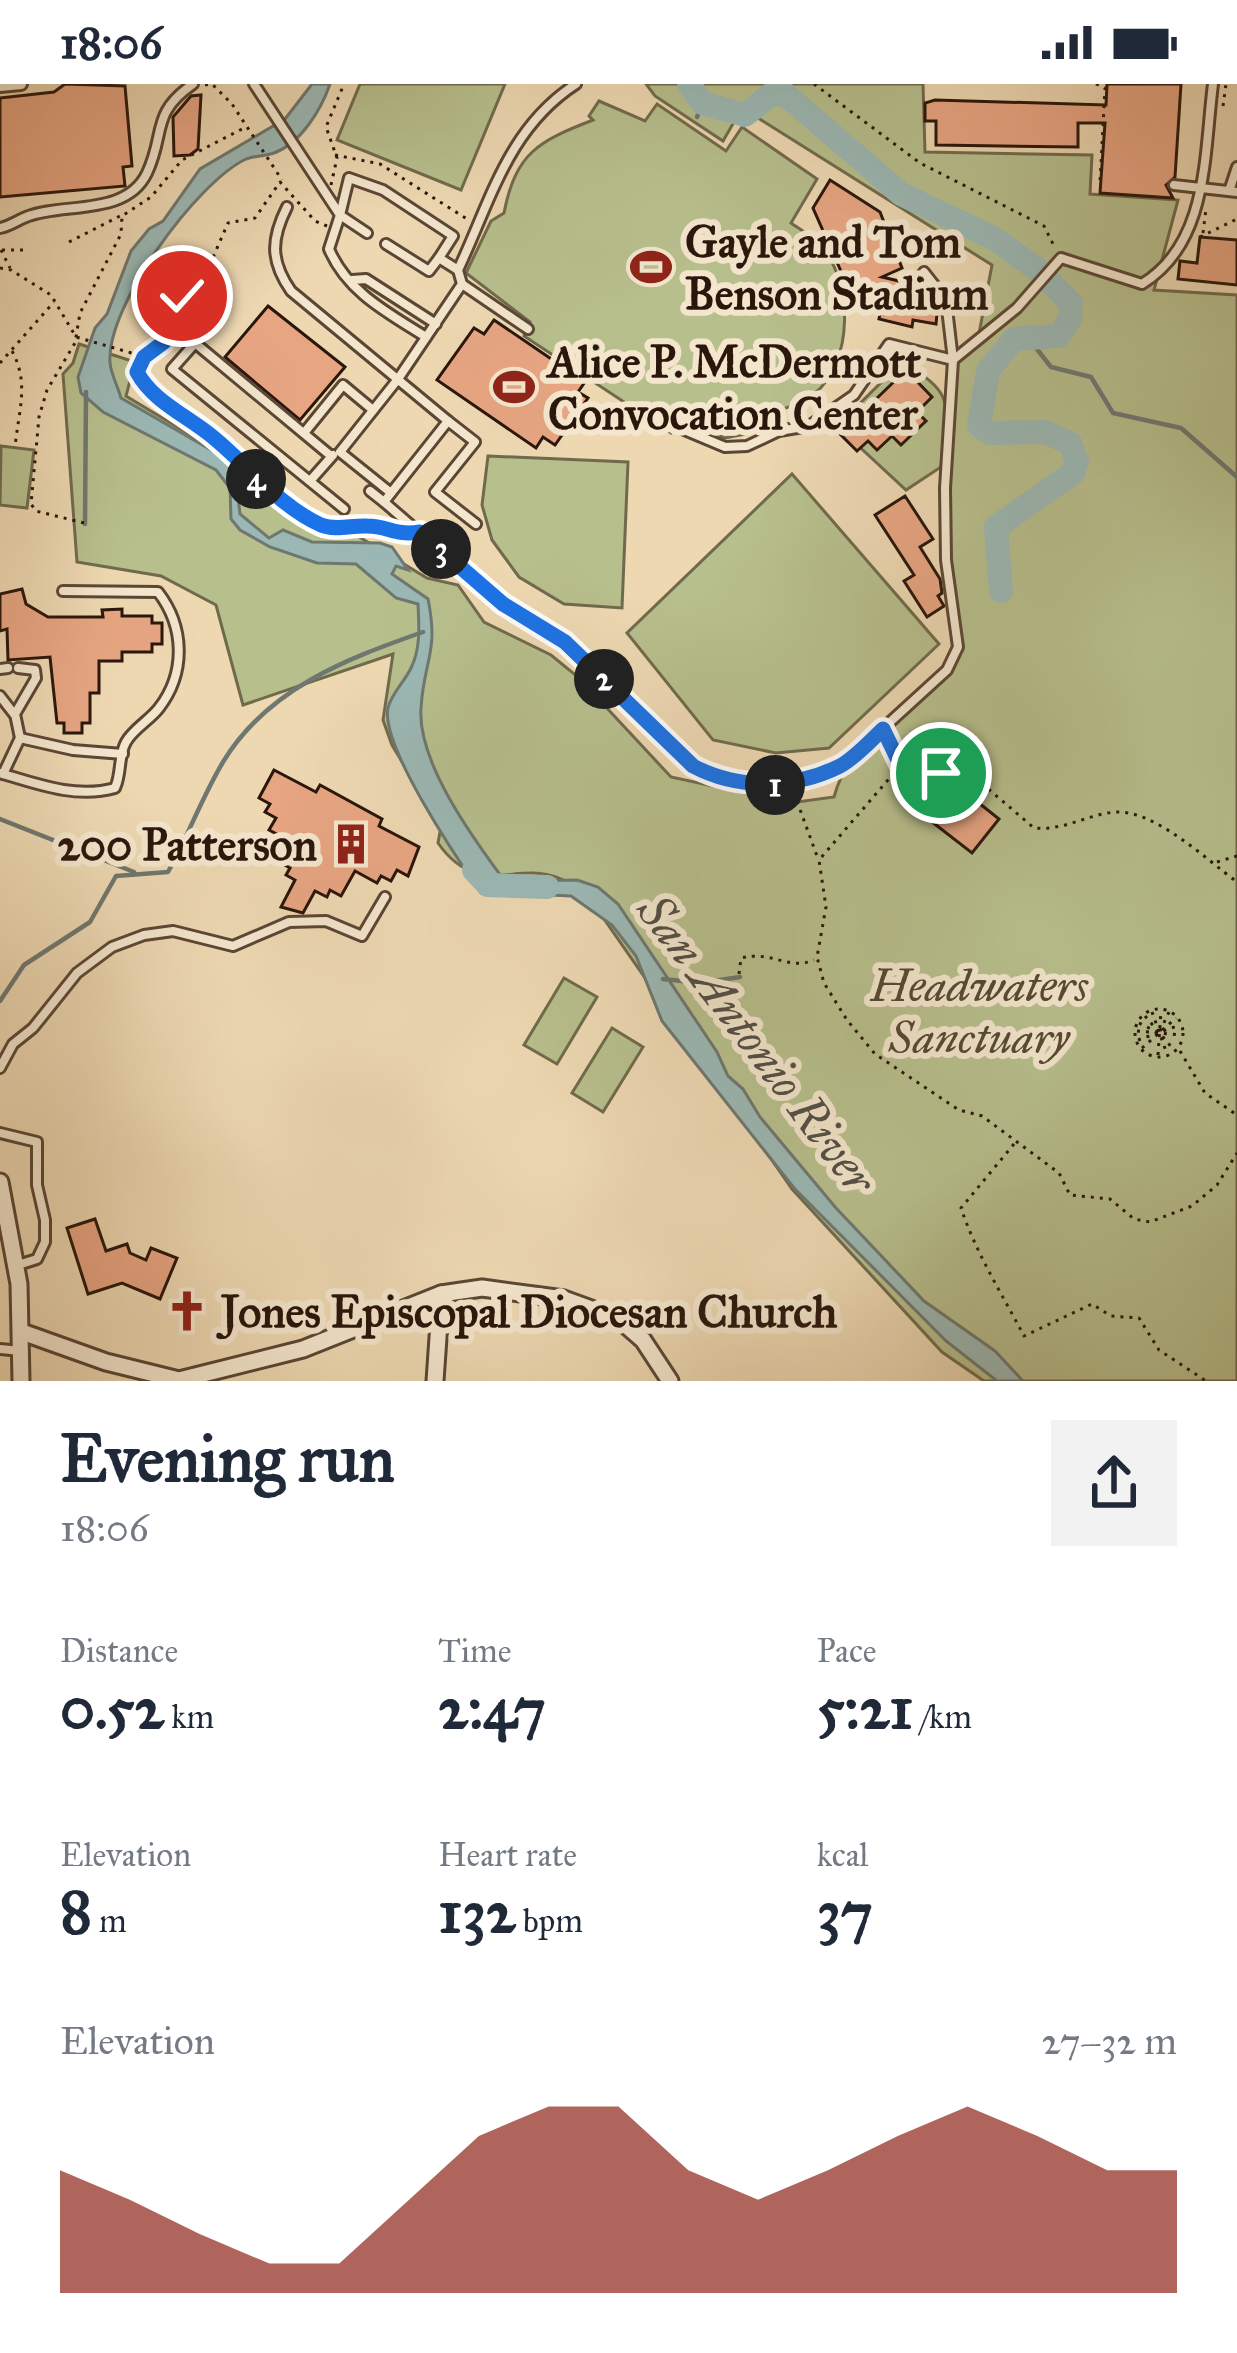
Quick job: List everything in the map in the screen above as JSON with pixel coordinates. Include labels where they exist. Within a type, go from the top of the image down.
[{"type":"street","points":[[0,86],[21,84]]},
{"type":"street","points":[[0,1182],[16,1265],[21,1381]]},
{"type":"street","points":[[22,1332],[106,1362],[178,1380],[303,1349],[441,1294],[482,1288],[564,1299],[602,1311],[643,1340],[670,1381]]},
{"type":"street","points":[[435,1381],[441,1294]]},
{"type":"lane","points":[[254,84],[327,198],[340,215],[367,233]]},
{"type":"lane","points":[[458,271],[504,160],[528,125],[576,84]]},
{"type":"lane","points":[[953,359],[1030,295],[1061,258],[1142,284],[1162,272],[1188,238],[1213,84]]},
{"type":"lane","points":[[0,229],[26,217],[112,202],[138,186],[147,173],[163,112],[170,99],[192,85]]},
{"type":"lane","points":[[1174,185],[1233,192],[1237,167]]},
{"type":"lane","points":[[386,244],[430,272],[452,236],[365,181],[349,178],[329,249],[336,267],[352,280],[358,293],[427,338]]},
{"type":"lane","points":[[287,207],[273,249],[278,272],[291,291],[475,442],[435,492],[476,524]]},
{"type":"lane","points":[[439,257],[458,271],[462,284],[528,328]]},
{"type":"lane","points":[[370,491],[503,604],[565,642],[693,766],[714,777],[782,786],[842,765],[947,670],[958,647],[945,512],[953,359],[946,300],[924,272]]},
{"type":"lane","points":[[352,280],[366,279],[436,324]]},
{"type":"lane","points":[[310,481],[398,379],[462,284]]},
{"type":"lane","points":[[344,508],[172,369],[195,344],[304,434],[391,494]]},
{"type":"lane","points":[[675,426],[725,447],[747,446],[830,415],[854,395],[889,344],[953,359]]},
{"type":"lane","points":[[304,434],[343,386],[373,410]]},
{"type":"lane","points":[[384,502],[448,421]]},
{"type":"lane","points":[[0,696],[14,714],[20,738],[1,773],[64,791],[97,794],[115,788],[123,772],[126,741],[158,711],[175,685],[181,648],[173,617],[158,592],[63,591]]},
{"type":"lane","points":[[8,668],[35,670],[36,678],[14,714]]},
{"type":"lane","points":[[20,738],[73,750],[123,754]]},
{"type":"lane","points":[[0,1067],[13,1044],[33,1028],[77,973],[112,947],[173,931],[233,946],[289,922],[326,921],[362,936],[385,896]]},
{"type":"lane","points":[[0,1133],[37,1142],[45,1242],[37,1259],[16,1265]]},
{"type":"lane","points":[[0,1349],[22,1352]]},
{"type":"path","points":[[192,85],[212,84],[315,221],[333,227]]},
{"type":"path","points":[[327,198],[337,168],[326,127],[344,84]]},
{"type":"path","points":[[814,84],[920,163],[1044,226],[1061,258]]},
{"type":"path","points":[[1100,85],[1100,183]]},
{"type":"path","points":[[68,242],[152,197],[182,160],[247,127]]},
{"type":"path","points":[[335,155],[380,164],[480,225]]},
{"type":"path","points":[[282,181],[255,218],[228,223],[211,262],[182,296],[164,342],[144,357],[137,372],[159,400],[215,439],[252,477],[322,525],[350,529],[364,525],[396,536],[420,532]]},
{"type":"path","points":[[84,523],[37,511],[32,504],[39,417],[47,390],[76,337],[80,313],[121,234],[122,216]]},
{"type":"path","points":[[1200,236],[1237,219]]},
{"type":"path","points":[[29,250],[1,250],[11,270],[55,300],[76,337],[144,357]]},
{"type":"path","points":[[0,268],[11,270]]},
{"type":"path","points":[[21,293],[27,283]]},
{"type":"path","points":[[0,363],[55,300]]},
{"type":"path","points":[[12,351],[25,385],[16,414],[15,448]]},
{"type":"path","points":[[883,729],[901,766]]},
{"type":"path","points":[[819,860],[901,766]]},
{"type":"path","points":[[901,766],[986,787],[1034,828],[1074,826],[1111,812],[1134,813],[1195,848],[1237,882]]},
{"type":"path","points":[[782,786],[796,794],[819,860],[826,908],[817,957],[824,983],[875,1054],[959,1110],[982,1116],[1059,1173],[1070,1195],[1110,1199],[1134,1219],[1150,1222],[1192,1205],[1217,1184],[1237,1153]]},
{"type":"path","points":[[1214,864],[1237,856]]},
{"type":"path","points":[[739,974],[741,958],[761,953],[794,965],[817,957]]},
{"type":"path","points":[[1158,1057],[1161,1009]]},
{"type":"path","points":[[1161,1009],[1178,1017],[1183,1035],[1178,1048],[1158,1057],[1141,1049],[1135,1031],[1143,1014],[1161,1009]]},
{"type":"path","points":[[1151,1010],[1167,1056]]},
{"type":"path","points":[[1148,1054],[1170,1011]]},
{"type":"path","points":[[1143,1014],[1178,1048],[1205,1094],[1237,1115]]},
{"type":"path","points":[[1141,1049],[1178,1017]]},
{"type":"path","points":[[1138,1022],[1178,1048]]},
{"type":"path","points":[[1136,1040],[1182,1025]]},
{"type":"path","points":[[1135,1031],[1183,1035]]},
{"type":"path","points":[[1015,1142],[961,1208],[974,1246],[1002,1287],[1024,1336],[1092,1304],[1111,1316],[1139,1318],[1159,1350],[1206,1381]]},
{"type":"green space","points":[[360,84],[505,84],[461,190],[337,140]]},
{"type":"green space","name":"Headwaters Sanctuary","points":[[646,84],[923,84],[925,152],[1092,155],[1090,194],[1178,200],[1154,290],[1237,295],[1237,1381],[984,1381],[942,1352],[792,1189],[597,909],[573,886],[551,875],[470,871],[438,843],[441,827],[392,745],[383,720],[393,654],[243,705],[216,605],[161,576],[77,562],[63,374],[73,363],[79,344],[135,362],[126,396],[427,578],[458,585],[484,622],[551,655],[578,677],[671,777],[790,803],[834,797],[854,756],[934,687],[953,660],[956,626],[946,553],[945,498],[953,360],[978,339],[992,265],[742,108],[723,141],[655,96]]},
{"type":"green space","name":"Gayle and Tom Benson Stadium","points":[[599,101],[645,121],[657,104],[726,151],[742,127],[817,179],[791,223],[818,243],[832,261],[843,300],[842,343],[827,380],[814,394],[768,416],[752,433],[725,438],[679,421],[671,433],[524,336],[530,322],[466,273],[491,221],[504,213],[523,162],[544,143],[593,120],[589,116]]},
{"type":"green space","points":[[902,362],[933,384],[946,415],[941,467],[906,490],[837,426]]},
{"type":"green space","points":[[1,446],[34,450],[27,508],[0,505]]},
{"type":"green space","points":[[488,456],[628,462],[622,608],[564,604],[519,577],[492,540],[482,505]]},
{"type":"green space","points":[[792,474],[939,644],[829,748],[776,753],[713,740],[627,633]]},
{"type":"green space","points":[[564,978],[597,997],[557,1064],[524,1045]]},
{"type":"green space","points":[[612,1028],[643,1047],[603,1112],[572,1093]]},
{"type":"water","points":[[312,84],[330,84],[301,134],[284,148],[246,159],[226,172],[158,249],[123,310],[110,363],[121,398],[225,458],[246,491],[238,498],[240,514],[269,538],[283,530],[312,542],[392,547],[408,570],[396,566],[392,574],[428,599],[431,644],[422,729],[449,798],[504,880],[487,893],[481,893],[423,802],[389,725],[388,708],[416,653],[418,604],[396,598],[356,564],[317,563],[270,547],[240,530],[231,519],[230,488],[216,470],[103,412],[81,393],[78,377],[95,328],[107,314],[131,251],[149,229],[163,221],[200,169],[285,119]]},
{"type":"water","points":[[577,880],[598,887],[618,904],[717,1052],[728,1076],[836,1208],[924,1301],[995,1351],[1023,1381],[997,1381],[946,1341],[794,1188],[662,1021],[636,956],[612,925],[571,896],[507,893],[525,881]]},
{"type":"building","points":[[65,84],[125,86],[132,166],[123,167],[125,186],[0,197],[0,98],[54,92]]},
{"type":"building","points":[[1107,84],[1181,84],[1175,177],[1166,185],[1173,198],[1100,193],[1105,123],[1078,123],[1078,147],[936,145],[936,121],[925,121],[925,103],[935,100],[1106,105]]},
{"type":"building","points":[[201,95],[198,149],[174,156],[173,117],[191,96]]},
{"type":"building","points":[[830,180],[880,212],[902,268],[882,277],[920,286],[918,298],[938,303],[936,324],[913,320],[912,327],[879,319],[884,295],[855,303],[813,208]]},
{"type":"building","points":[[1200,237],[1237,240],[1237,285],[1178,279],[1180,261],[1197,263]]},
{"type":"building","points":[[268,306],[345,367],[300,420],[225,357]]},
{"type":"building","name":"Alice P. McDermott Convocation Center","points":[[494,320],[585,382],[578,392],[588,398],[555,445],[543,437],[536,448],[437,380],[474,328],[484,334]]},
{"type":"building","points":[[906,370],[932,397],[917,412],[926,421],[901,445],[892,436],[877,450],[868,441],[857,451],[840,434]]},
{"type":"building","points":[[905,496],[933,539],[920,547],[940,579],[942,593],[938,596],[944,606],[927,617],[904,581],[914,575],[875,515]]},
{"type":"building","points":[[22,589],[26,604],[48,617],[103,617],[102,610],[122,609],[122,616],[152,616],[152,623],[162,623],[162,644],[152,644],[152,652],[122,652],[122,661],[99,661],[99,693],[90,693],[90,723],[82,723],[82,733],[64,733],[64,723],[57,723],[50,657],[8,660],[7,629],[0,631],[0,594]]},
{"type":"building","name":"200 Patterson","points":[[274,770],[316,792],[320,785],[382,819],[379,826],[419,847],[408,876],[397,870],[391,881],[381,876],[377,883],[355,871],[341,896],[330,890],[327,897],[315,891],[303,913],[281,907],[295,880],[286,875],[290,868],[279,862],[290,841],[269,830],[276,818],[265,812],[270,804],[259,798]]},
{"type":"building","points":[[955,784],[999,819],[972,853],[927,818]]},
{"type":"building","points":[[95,1219],[106,1251],[127,1244],[130,1253],[146,1260],[151,1248],[177,1258],[160,1299],[122,1283],[88,1294],[67,1228]]},
{"type":"waterway","points":[[689,84],[702,103],[745,115],[770,95],[785,94],[901,194],[993,238],[1036,268],[1071,303],[1070,320],[1058,336],[1014,339],[988,371],[979,425],[989,433],[1045,432],[1070,443],[1077,461],[1073,473],[996,527],[1001,591]]},
{"type":"waterway","points":[[697,117],[702,103]]},
{"type":"waterway","points":[[1029,339],[1051,367],[1091,377],[1113,413],[1181,428],[1237,477]]},
{"type":"waterway","points":[[85,524],[86,392]]},
{"type":"waterway","points":[[0,1001],[24,965],[90,922],[116,876],[168,872],[223,762],[262,715],[337,666],[423,632]]},
{"type":"waterway","points":[[0,819],[134,872]]},
{"type":"waterway","name":"San Antonio River","points":[[474,870],[488,885],[547,887]]},
{"type":"waterway","points":[[663,979],[700,983],[740,977]]},
{"type":"place","name":"Gayle and Tom Benson Stadium","points":[[651,267]]},
{"type":"place","name":"Alice P. McDermott Convocation Center","points":[[514,387]]},
{"type":"place","name":"200 Patterson","points":[[351,844]]},
{"type":"place","name":"Jones Episcopal Diocesan Church","points":[[187,1311]]},
{"type":"route","points":[[182,296],[164,342],[144,357],[137,372],[159,400],[215,439],[252,477],[322,525],[350,529],[364,525],[396,536],[420,532],[503,604],[565,642],[693,766],[714,777],[782,786],[842,765],[883,729],[901,766],[941,773]]}]
